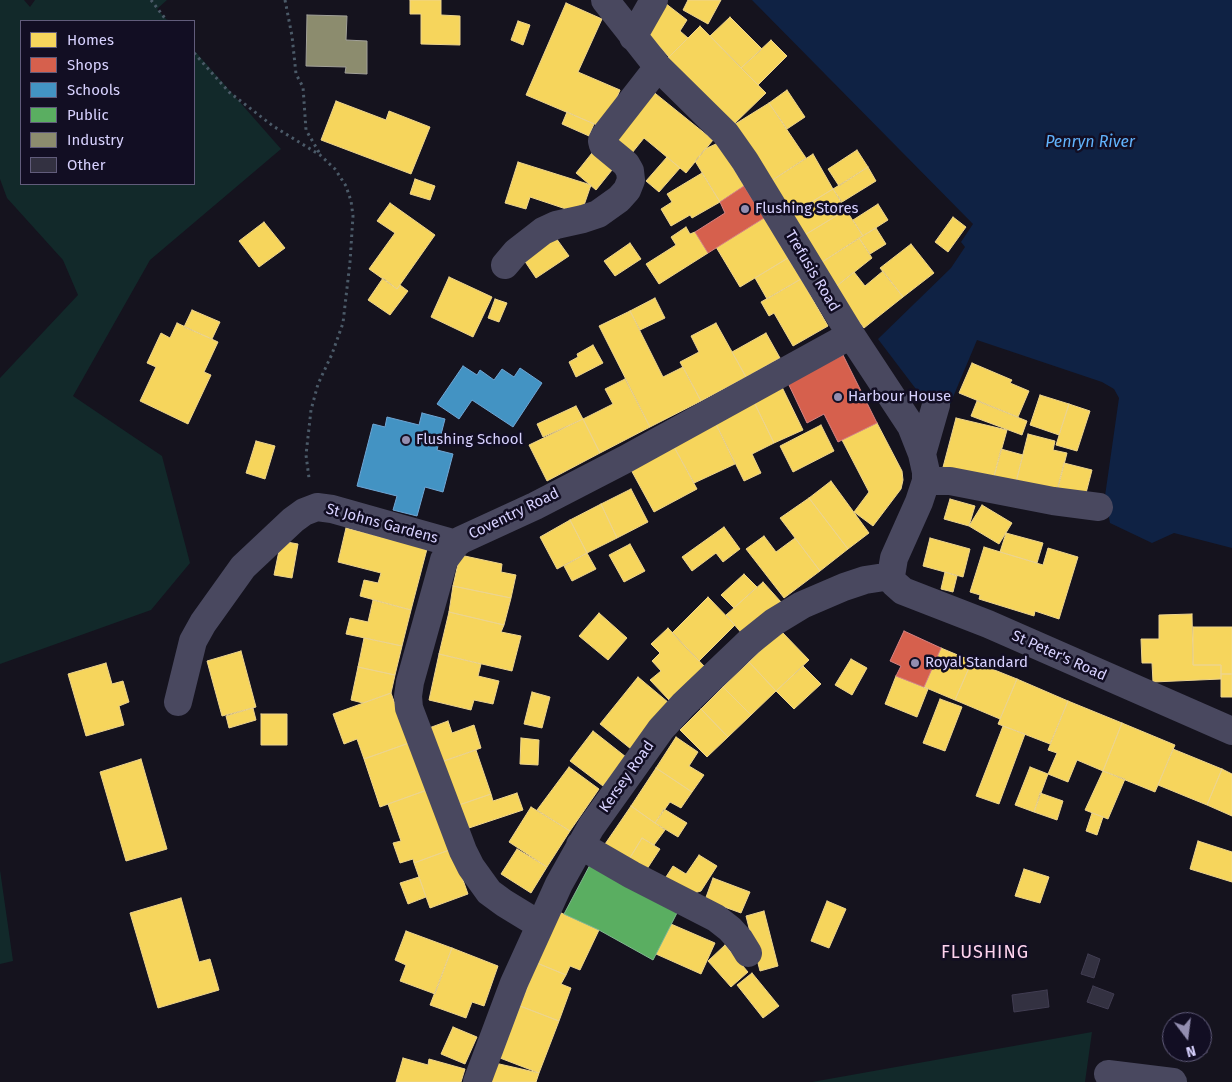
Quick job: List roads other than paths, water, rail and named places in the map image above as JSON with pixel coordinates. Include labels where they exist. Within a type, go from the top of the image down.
[{"type":"street","name":"Trefusis Road","points":[[605,0],[658,67],[726,134],[745,161],[851,335],[911,426],[922,454],[926,480],[919,502],[894,558],[891,576]]},
{"type":"street","points":[[633,36],[654,0]]},
{"type":"street","points":[[505,265],[516,252],[544,232],[556,225],[598,214],[619,199],[627,190],[631,180],[630,171],[626,164],[603,145],[602,141],[658,67]]},
{"type":"street","name":"Coventry Road","points":[[540,925],[489,892],[471,867],[463,851],[409,708],[410,682],[444,560],[456,544],[624,460],[851,335]]},
{"type":"street","points":[[922,454],[936,405]]},
{"type":"street","points":[[926,480],[950,481],[1099,507]]},
{"type":"street","name":"St Johns Gardens","points":[[178,702],[193,641],[202,623],[243,567],[304,512],[317,507],[332,509],[456,544]]},
{"type":"street","name":"St Peter's Road","points":[[891,576],[894,583],[903,591],[988,624],[1232,731]]},
{"type":"street","name":"Kersey Road","points":[[477,1082],[500,1018],[559,884],[580,845],[661,729],[683,705],[749,642],[774,622],[822,595],[865,580],[891,576]]},
{"type":"street","points":[[580,845],[632,875],[716,918],[730,928],[748,953]]},
{"type":"street","points":[[1108,1074],[1173,1082]]},
{"type":"water","name":"Penryn River","points":[[752,0],[1232,0],[1232,548],[1174,533],[1152,543],[1110,523],[1105,496],[1119,398],[1114,389],[1102,382],[977,340],[948,409],[925,401],[878,339],[951,268],[965,247],[961,242],[973,224]]},
{"type":"place","name":"Flushing Stores","points":[[745,209]]},
{"type":"place","name":"Harbour House","points":[[838,397]]},
{"type":"place","name":"Flushing School","points":[[406,440]]},
{"type":"place","name":"Royal Standard","points":[[915,663]]},
{"type":"district","name":"FLUSHING","points":[[985,953]]}]
